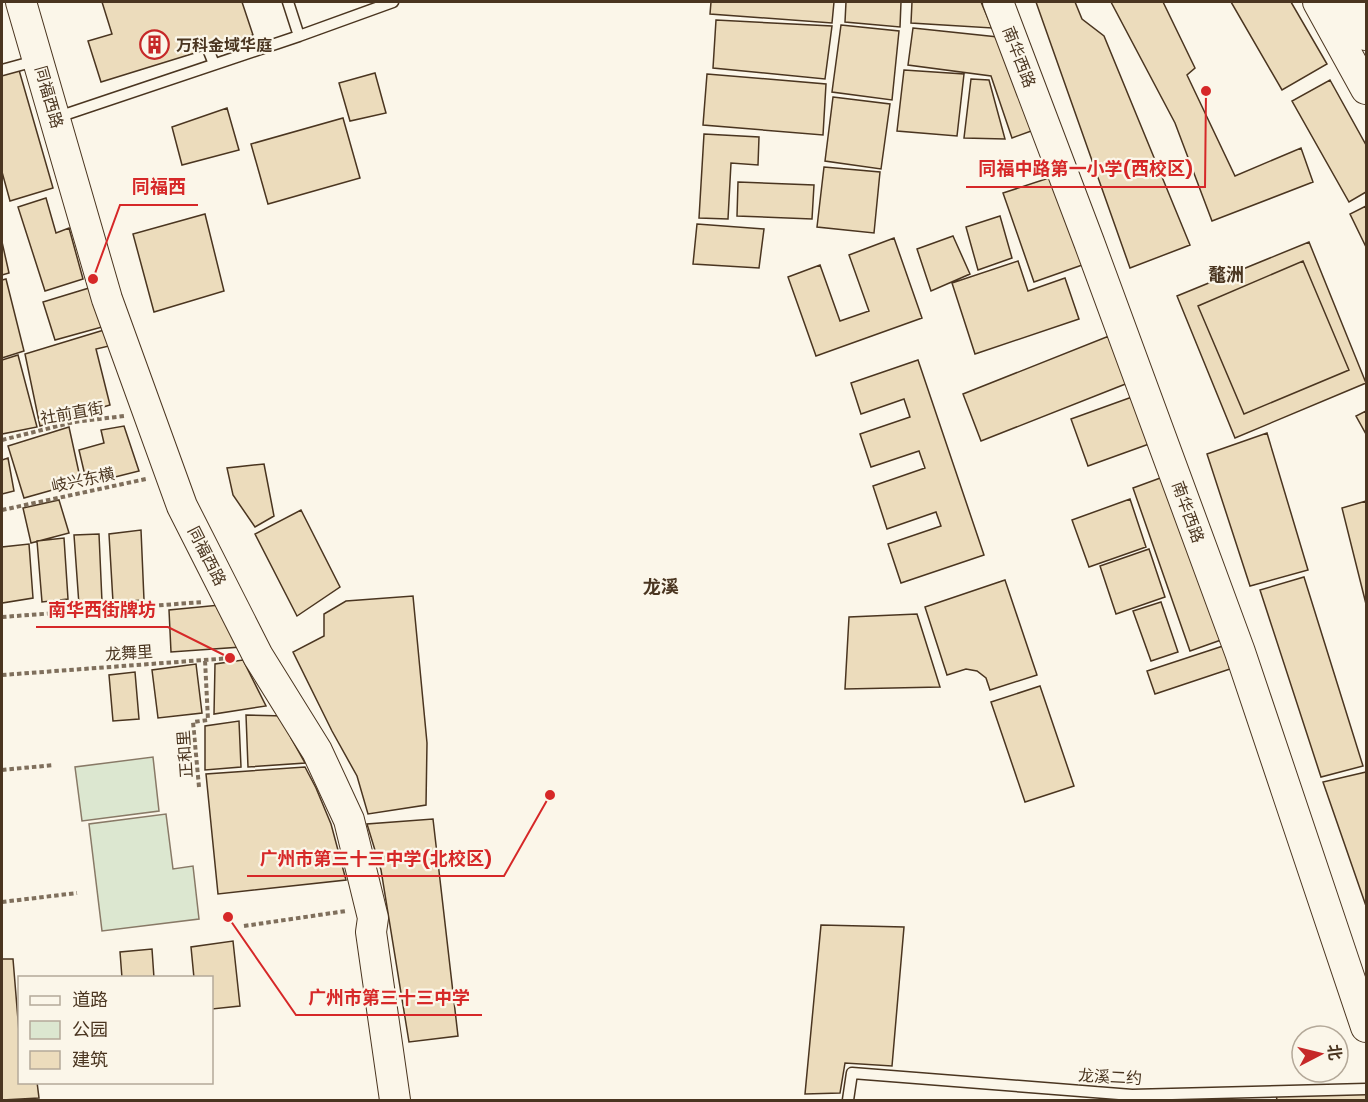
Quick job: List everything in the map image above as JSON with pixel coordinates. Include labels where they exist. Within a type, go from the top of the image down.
[{"type":"main road","name":"同福西路","points":[[21,2],[107,299],[182,506],[258,656],[317,751],[349,820],[373,918],[371,932],[395,1101]]},
{"type":"main road","name":"南华西路","points":[[998,2],[1240,652],[1366,1027]]},
{"type":"main road","points":[[1318,2],[1366,89]]},
{"type":"main road","points":[[1348,2],[1366,35]]},
{"type":"lane","points":[[288,2],[299,36]]},
{"type":"lane","points":[[55,118],[393,2]]},
{"type":"lane","points":[[208,48],[213,64]]},
{"type":"lane","points":[[2,70],[38,60]]},
{"type":"lane","name":"龙溪二约","points":[[848,1101],[852,1073],[1132,1095],[1366,1089]]},
{"type":"path","name":"社前直街","points":[[2,440],[74,422],[148,413]]},
{"type":"path","name":"岐兴东横","points":[[2,510],[170,474]]},
{"type":"path","points":[[2,617],[230,600]]},
{"type":"path","name":"龙舞里","points":[[2,675],[258,656]]},
{"type":"path","name":"正和里","points":[[199,787],[193,722],[208,720],[205,660]]},
{"type":"path","points":[[2,770],[54,765]]},
{"type":"path","points":[[2,902],[76,893]]},
{"type":"path","points":[[244,926],[370,907]]},
{"type":"green space","points":[[153,757],[159,811],[82,821],[75,767]]},
{"type":"green space","points":[[166,814],[173,869],[193,866],[199,919],[102,931],[89,824]]},
{"type":"building","name":"万科金域华庭","points":[[102,2],[242,2],[253,35],[101,82],[88,41],[112,34]]},
{"type":"building","points":[[711,2],[834,2],[832,23],[710,14]]},
{"type":"building","points":[[846,2],[901,2],[900,27],[845,22]]},
{"type":"building","points":[[912,2],[981,2],[992,28],[911,23]]},
{"type":"building","points":[[1036,2],[1075,2],[1082,19],[1104,36],[1190,245],[1130,268]]},
{"type":"building","points":[[1111,2],[1163,2],[1195,68],[1187,75],[1235,176],[1301,148],[1313,182],[1212,221],[1175,123]]},
{"type":"building","points":[[1231,2],[1291,2],[1327,64],[1282,90]]},
{"type":"building","points":[[716,20],[832,26],[825,79],[713,68]]},
{"type":"building","points":[[841,25],[899,31],[892,100],[832,92]]},
{"type":"building","points":[[913,28],[998,37],[1034,130],[1012,138],[991,76],[908,65]]},
{"type":"building","points":[[19,70],[53,188],[10,201],[2,172],[2,75]]},
{"type":"building","points":[[904,70],[964,74],[957,136],[897,131]]},
{"type":"building","points":[[375,73],[386,113],[350,121],[339,83]]},
{"type":"building","points":[[707,74],[826,84],[823,135],[703,125]]},
{"type":"building","points":[[971,79],[989,80],[1005,139],[964,138]]},
{"type":"building","points":[[1330,80],[1366,145],[1366,192],[1349,202],[1292,101]]},
{"type":"building","points":[[833,97],[890,104],[881,169],[825,161]]},
{"type":"building","points":[[227,108],[239,150],[182,165],[172,127]]},
{"type":"building","points":[[343,118],[360,178],[268,204],[251,144]]},
{"type":"building","points":[[704,134],[759,137],[758,165],[731,163],[728,219],[699,218]]},
{"type":"building","points":[[824,167],[880,172],[874,233],[817,227]]},
{"type":"building","points":[[1055,176],[1085,264],[1034,282],[1003,193]]},
{"type":"building","points":[[738,182],[814,185],[812,219],[737,216]]},
{"type":"building","points":[[46,198],[56,233],[69,228],[83,279],[45,291],[18,207]]},
{"type":"building","points":[[1366,206],[1366,247],[1350,214]]},
{"type":"building","points":[[205,214],[224,291],[154,312],[133,234]]},
{"type":"building","points":[[1000,216],[1012,258],[978,270],[966,227]]},
{"type":"building","points":[[697,224],[764,229],[759,268],[693,264]]},
{"type":"building","points":[[953,236],[970,274],[931,291],[917,249]]},
{"type":"building","points":[[894,238],[922,318],[816,356],[788,277],[820,265],[840,321],[869,311],[849,255]]},
{"type":"building","points":[[2,242],[9,273],[2,275]]},
{"type":"building","points":[[1309,242],[1366,383],[1235,438],[1177,296]]},
{"type":"building","points":[[1018,261],[1028,291],[1065,278],[1079,319],[975,354],[952,283]]},
{"type":"building","points":[[1303,261],[1349,370],[1244,414],[1198,306]]},
{"type":"building","points":[[6,279],[24,351],[2,358],[2,280]]},
{"type":"building","points":[[89,288],[102,327],[55,340],[43,302]]},
{"type":"building","points":[[104,330],[109,346],[96,349],[110,405],[40,426],[25,354]]},
{"type":"building","points":[[1109,336],[1128,383],[981,441],[963,394]]},
{"type":"building","points":[[18,355],[37,427],[2,434],[2,360]]},
{"type":"building","points":[[918,360],[984,555],[901,583],[888,544],[941,526],[936,512],[887,529],[873,486],[925,468],[919,451],[871,467],[860,434],[910,417],[904,399],[861,414],[851,383]]},
{"type":"building","points":[[1132,397],[1149,444],[1088,466],[1071,419]]},
{"type":"building","points":[[1366,411],[1366,434],[1356,416]]},
{"type":"building","points":[[124,426],[139,471],[87,484],[79,450],[104,443],[101,430]]},
{"type":"building","points":[[69,427],[81,482],[24,498],[8,446]]},
{"type":"building","points":[[1267,433],[1308,570],[1250,586],[1207,454]]},
{"type":"building","points":[[8,458],[14,491],[2,494],[2,460]]},
{"type":"building","points":[[264,464],[274,516],[255,527],[233,495],[227,468]]},
{"type":"building","points":[[1163,477],[1221,640],[1190,651],[1133,488]]},
{"type":"building","points":[[1130,499],[1146,547],[1089,567],[1072,520]]},
{"type":"building","points":[[59,500],[69,533],[31,543],[23,508]]},
{"type":"building","points":[[1366,501],[1366,604],[1342,508]]},
{"type":"building","points":[[301,510],[340,587],[297,616],[255,534]]},
{"type":"building","points":[[141,530],[144,600],[113,602],[109,534]]},
{"type":"building","points":[[99,534],[102,602],[79,605],[74,535]]},
{"type":"building","points":[[64,538],[68,599],[42,602],[37,541]]},
{"type":"building","points":[[29,544],[33,598],[2,603],[2,547]]},
{"type":"building","points":[[1149,549],[1165,597],[1116,614],[1100,566]]},
{"type":"building","points":[[1304,577],[1363,766],[1321,777],[1260,590]]},
{"type":"building","points":[[1005,580],[1037,675],[990,690],[986,678],[977,671],[966,669],[947,675],[925,607]]},
{"type":"building","points":[[413,596],[427,743],[426,805],[368,814],[357,776],[293,652],[324,636],[324,614],[346,601]]},
{"type":"building","points":[[1161,602],[1178,652],[1151,661],[1133,611]]},
{"type":"building","points":[[220,605],[241,647],[171,652],[169,610]]},
{"type":"building","points":[[917,614],[940,687],[845,689],[849,617]]},
{"type":"building","points":[[1223,646],[1230,669],[1155,694],[1147,671]]},
{"type":"building","points":[[243,660],[266,706],[214,714],[215,664]]},
{"type":"building","points":[[196,664],[202,713],[158,718],[152,670]]},
{"type":"building","points":[[135,672],[139,719],[113,721],[109,675]]},
{"type":"building","points":[[1040,686],[1074,786],[1025,802],[991,702]]},
{"type":"building","points":[[246,715],[285,716],[291,738],[305,763],[248,767]]},
{"type":"building","points":[[239,721],[241,767],[205,770],[205,726]]},
{"type":"building","points":[[305,767],[331,824],[346,880],[218,894],[206,774]]},
{"type":"building","points":[[1366,772],[1366,906],[1323,782]]},
{"type":"building","points":[[433,819],[458,1036],[409,1042],[381,870],[367,824]]},
{"type":"building","points":[[821,925],[904,927],[892,1066],[845,1063],[840,1093],[805,1094]]},
{"type":"building","points":[[233,941],[240,1006],[213,1009],[213,976],[194,976],[191,947]]},
{"type":"building","points":[[152,949],[154,976],[122,976],[120,952]]},
{"type":"building","points":[[2,959],[13,959],[18,1020],[18,1084],[37,1084],[39,1098],[2,1100]]},
{"type":"building","points":[[1366,1094],[1366,1100],[1277,1100],[1276,1095]]},
{"type":"place","name":"万科金域华庭","points":[[155,45]]},
{"type":"place","name":"同福中路第一小学(西校区)","points":[[1206,91]]},
{"type":"place","name":"同福西","points":[[93,279]]},
{"type":"place","name":"南华西街牌坊","points":[[230,658]]},
{"type":"place","name":"广州市第三十三中学(北校区)","points":[[550,795]]},
{"type":"place","name":"广州市第三十三中学","points":[[228,917]]},
{"type":"district","name":"鼇洲","points":[[1226,274]]},
{"type":"district","name":"龙溪","points":[[661,586]]}]
